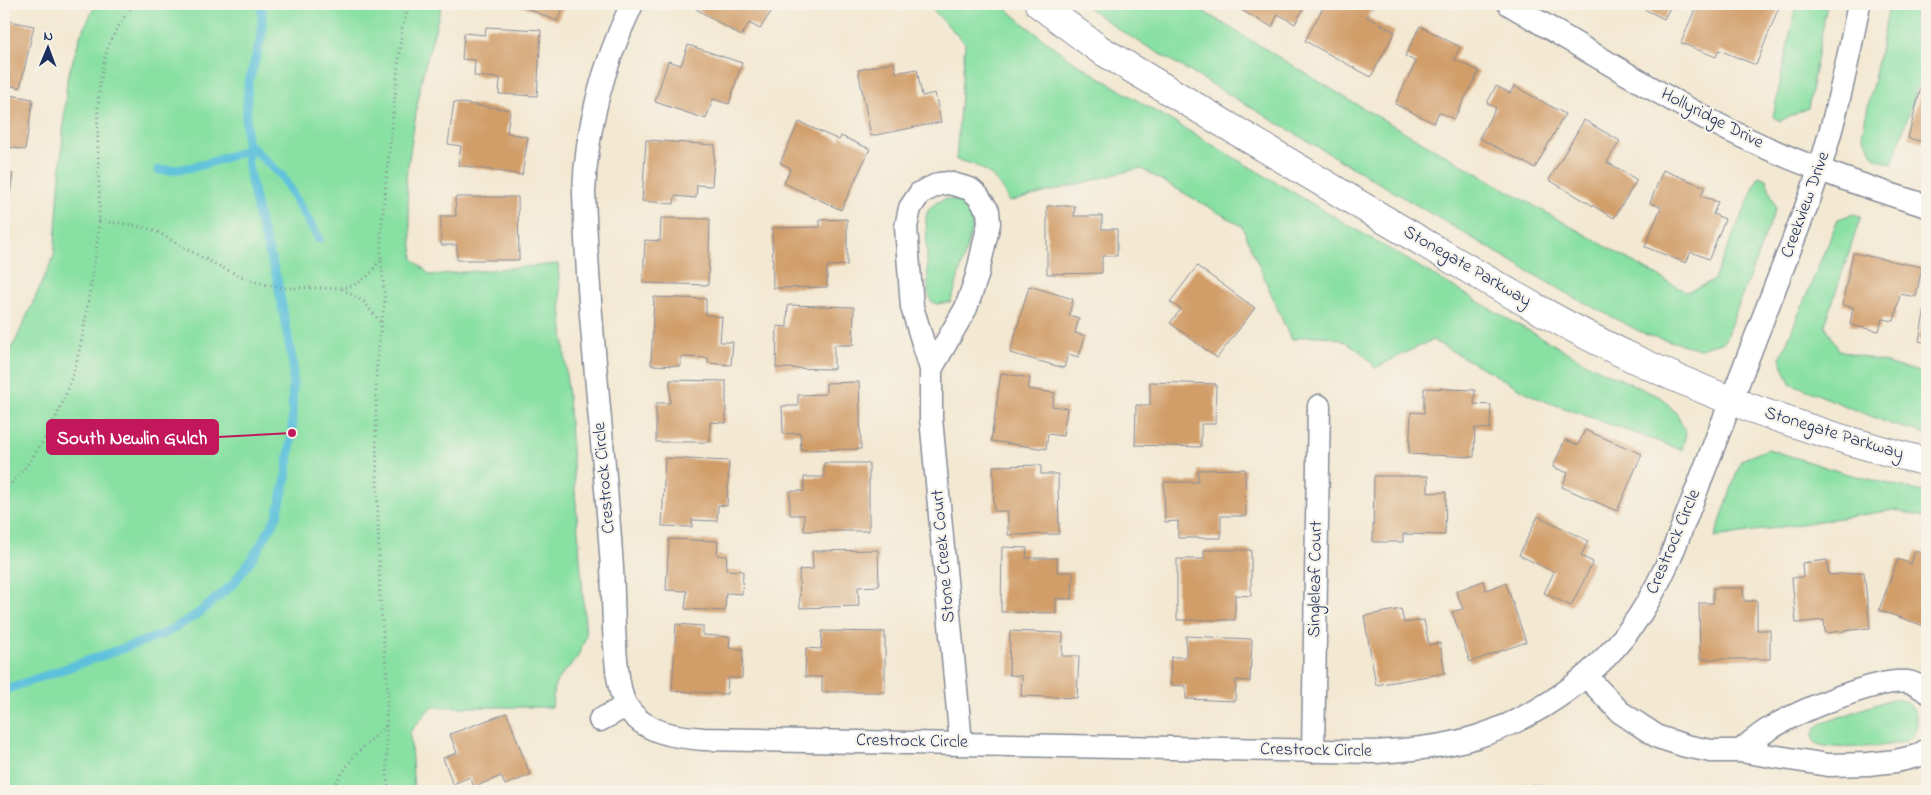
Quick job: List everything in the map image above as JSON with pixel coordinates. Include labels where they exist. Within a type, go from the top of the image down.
[{"type":"street","name":"Crestrock Circle","points":[[632,4],[616,43],[597,102],[591,127],[584,194],[619,683],[626,706],[640,721],[658,731],[680,737],[704,739],[1375,752],[1413,750],[1476,737],[1505,726],[1532,712],[1586,676],[1618,643],[1647,604],[1671,556],[1731,400]]},
{"type":"street","name":"Stonegate Parkway","points":[[1039,4],[1099,49],[1508,292],[1639,361],[1731,400],[1800,426],[1927,462]]},
{"type":"street","name":"Hollyridge Drive","points":[[1509,4],[1710,121],[1792,159],[1850,182],[1927,206]]},
{"type":"street","name":"Creekview Drive","points":[[1731,400],[1800,226],[1820,170],[1844,83],[1859,4]]},
{"type":"street","name":"Stone Creek Court","points":[[931,369],[966,308],[977,276],[989,223],[988,211],[978,196],[970,189],[949,183],[939,184],[920,193],[910,208],[906,226],[912,307],[931,369],[931,418],[961,743]]},
{"type":"street","name":"Singleleaf Court","points":[[1312,751],[1319,406]]},
{"type":"street","points":[[1586,676],[1620,712],[1658,736],[1686,746],[1711,751],[1740,751],[1828,765],[1896,761],[1917,756],[1927,750]]},
{"type":"street","points":[[1740,751],[1769,728],[1797,713],[1878,684],[1908,682],[1920,686],[1927,692]]},
{"type":"street","points":[[600,720],[626,706]]},
{"type":"path","points":[[4,490],[17,478],[47,434],[68,386],[78,357],[88,306],[99,221],[98,124],[106,54],[118,28],[133,4]]},
{"type":"path","points":[[390,791],[387,779],[386,725],[388,690],[380,599],[376,377],[386,300],[381,258],[381,230],[402,29],[409,4]]},
{"type":"path","points":[[99,221],[135,225],[154,230],[191,252],[258,282],[279,287],[342,289],[356,285],[372,270],[381,258]]},
{"type":"path","points":[[342,289],[364,302],[382,324]]},
{"type":"path","points":[[330,791],[354,756],[386,725]]},
{"type":"green space","points":[[96,4],[442,4],[421,81],[406,178],[413,259],[430,275],[558,264],[586,637],[577,658],[558,679],[554,687],[552,707],[431,707],[410,732],[414,791],[4,791],[4,359],[16,340],[54,256],[67,79],[81,34]]},
{"type":"green space","points":[[927,4],[1001,4],[1067,57],[1143,104],[1508,319],[1592,366],[1662,398],[1676,413],[1686,433],[1682,450],[1539,399],[1432,340],[1375,368],[1358,350],[1338,339],[1316,336],[1291,340],[1242,226],[1140,168],[1009,202],[1000,186],[989,174],[974,165],[956,160],[965,43]]},
{"type":"green space","points":[[1083,4],[1191,4],[1366,110],[1686,292],[1713,281],[1759,176],[1766,179],[1776,208],[1724,342],[1700,349],[1647,335],[1569,295],[1121,31]]},
{"type":"green space","points":[[1796,4],[1827,4],[1808,108],[1780,121],[1773,117]]},
{"type":"green space","points":[[1889,4],[1927,4],[1927,59],[1892,164],[1875,158],[1862,134]]},
{"type":"green space","points":[[945,199],[957,201],[966,207],[971,217],[972,229],[953,296],[950,302],[937,304],[931,301],[928,292],[926,216],[933,205]]},
{"type":"green space","points":[[1853,214],[1861,216],[1825,325],[1839,350],[1927,374],[1927,434],[1890,424],[1790,383],[1780,359],[1838,219]]},
{"type":"green space","points":[[1768,449],[1844,473],[1927,493],[1927,518],[1894,510],[1715,537],[1741,460]]},
{"type":"green space","points":[[1891,699],[1900,699],[1907,702],[1915,714],[1916,728],[1913,735],[1907,740],[1890,745],[1832,747],[1816,743],[1814,740],[1814,733],[1820,724]]},
{"type":"building","points":[[517,4],[565,4],[557,21]]},
{"type":"building","points":[[695,4],[776,4],[760,29],[749,23],[741,36],[693,7]]},
{"type":"building","points":[[1232,4],[1306,4],[1295,24],[1278,14],[1272,27]]},
{"type":"building","points":[[1325,4],[1375,4],[1367,17],[1395,32],[1371,77],[1305,41]]},
{"type":"building","points":[[1634,4],[1672,4],[1664,19]]},
{"type":"building","points":[[1697,4],[1771,4],[1779,7],[1756,65],[1719,50],[1716,57],[1681,43]]},
{"type":"building","points":[[4,20],[34,26],[20,88],[4,84]]},
{"type":"building","points":[[1420,26],[1460,47],[1454,59],[1479,71],[1454,119],[1439,112],[1434,123],[1395,104],[1416,62],[1405,56]]},
{"type":"building","points":[[486,27],[541,30],[537,96],[499,94],[500,78],[474,76],[475,60],[462,59],[464,33],[485,35]]},
{"type":"building","points":[[688,45],[742,63],[729,104],[713,99],[706,119],[655,102],[668,61],[681,65]]},
{"type":"building","points":[[894,62],[896,73],[917,69],[922,96],[935,93],[941,122],[871,136],[858,70]]},
{"type":"building","points":[[1925,72],[1927,72],[1927,143],[1908,138]]},
{"type":"building","points":[[1496,86],[1510,93],[1514,86],[1565,114],[1535,168],[1479,138],[1496,108],[1487,103]]},
{"type":"building","points":[[4,94],[33,99],[25,150],[9,147],[6,161],[4,160]]},
{"type":"building","points":[[454,102],[510,110],[507,133],[528,137],[522,175],[458,165],[461,146],[448,144]]},
{"type":"building","points":[[1584,120],[1620,141],[1607,162],[1637,180],[1614,218],[1549,180]]},
{"type":"building","points":[[799,122],[839,140],[841,136],[870,149],[841,210],[784,183],[791,168],[780,163]]},
{"type":"building","points":[[646,140],[715,145],[712,186],[697,185],[696,198],[675,196],[674,204],[642,201]]},
{"type":"building","points":[[1663,170],[1705,187],[1701,196],[1718,202],[1713,214],[1725,219],[1709,259],[1691,252],[1686,263],[1645,247],[1661,207],[1650,203]]},
{"type":"building","points":[[4,172],[13,174],[5,225],[4,225]]},
{"type":"building","points":[[455,197],[518,197],[519,260],[457,260],[457,245],[441,245],[441,216],[456,216]]},
{"type":"building","points":[[1047,206],[1075,206],[1074,216],[1102,216],[1102,229],[1117,229],[1117,256],[1102,256],[1102,273],[1047,274]]},
{"type":"building","points":[[661,218],[710,219],[708,285],[643,283],[645,240],[660,241]]},
{"type":"building","points":[[847,219],[847,265],[827,266],[827,287],[773,288],[772,228],[820,227],[820,220]]},
{"type":"building","points":[[1853,253],[1922,267],[1916,297],[1900,294],[1894,321],[1882,319],[1879,331],[1850,325],[1853,307],[1842,305]]},
{"type":"building","points":[[1197,266],[1255,308],[1217,358],[1170,323],[1181,309],[1170,302]]},
{"type":"building","points":[[1029,286],[1073,299],[1069,315],[1079,318],[1075,333],[1085,336],[1079,357],[1068,354],[1064,368],[1010,353]]},
{"type":"building","points":[[654,297],[706,299],[706,315],[722,317],[720,342],[733,342],[731,365],[708,363],[708,358],[681,357],[681,366],[651,365]]},
{"type":"building","points":[[1927,303],[1927,343],[1919,341]]},
{"type":"building","points":[[788,305],[854,307],[853,345],[834,345],[834,369],[776,368],[777,326],[787,327]]},
{"type":"building","points":[[1001,373],[1030,378],[1028,389],[1055,393],[1052,406],[1067,408],[1063,436],[1048,434],[1046,449],[991,441]]},
{"type":"building","points":[[670,380],[726,381],[726,423],[710,422],[710,442],[656,442],[656,403],[670,403]]},
{"type":"building","points":[[859,382],[861,449],[801,450],[800,433],[783,434],[782,406],[798,406],[798,395],[826,394],[826,383]]},
{"type":"building","points":[[1150,382],[1216,384],[1215,424],[1201,424],[1201,447],[1135,445],[1136,405],[1150,405]]},
{"type":"building","points":[[1424,388],[1475,390],[1474,404],[1491,405],[1490,429],[1475,428],[1474,457],[1409,454],[1411,412],[1424,413]]},
{"type":"building","points":[[1585,430],[1642,454],[1617,511],[1562,487],[1568,473],[1553,467],[1565,440],[1578,445]]},
{"type":"building","points":[[665,458],[729,461],[727,506],[718,505],[717,521],[692,520],[692,527],[662,526]]},
{"type":"building","points":[[824,463],[869,463],[869,531],[804,531],[804,515],[790,515],[790,491],[804,491],[804,477],[824,477]]},
{"type":"building","points":[[1041,465],[1041,474],[1058,474],[1059,534],[1008,535],[1008,511],[994,511],[993,466]]},
{"type":"building","points":[[1245,469],[1246,516],[1221,516],[1221,538],[1178,538],[1178,521],[1165,522],[1164,482],[1198,482],[1198,470]]},
{"type":"building","points":[[1374,476],[1428,476],[1428,493],[1446,492],[1445,535],[1403,534],[1403,542],[1373,542]]},
{"type":"building","points":[[1538,516],[1588,541],[1581,556],[1593,562],[1571,606],[1544,593],[1554,572],[1519,555]]},
{"type":"building","points":[[669,539],[718,541],[717,555],[727,556],[726,570],[743,571],[742,594],[726,593],[725,611],[685,609],[687,591],[666,590]]},
{"type":"building","points":[[1002,547],[1027,548],[1026,558],[1057,558],[1057,572],[1073,572],[1072,599],[1056,599],[1056,613],[1001,612]]},
{"type":"building","points":[[878,550],[879,586],[858,587],[859,606],[800,608],[799,570],[813,569],[812,551]]},
{"type":"building","points":[[1204,550],[1251,550],[1251,596],[1235,595],[1235,620],[1177,620],[1177,559],[1204,559]]},
{"type":"building","points":[[1915,551],[1927,555],[1927,627],[1879,610],[1898,559],[1911,564]]},
{"type":"building","points":[[1827,560],[1829,575],[1864,572],[1870,628],[1825,633],[1824,620],[1796,623],[1792,578],[1803,577],[1802,563]]},
{"type":"building","points":[[1483,581],[1486,590],[1506,583],[1526,642],[1470,662],[1452,612],[1463,609],[1456,591]]},
{"type":"building","points":[[1713,588],[1743,588],[1744,601],[1757,601],[1757,630],[1770,630],[1770,659],[1700,659],[1699,603],[1713,603]]},
{"type":"building","points":[[1401,609],[1404,623],[1424,620],[1429,645],[1440,643],[1445,673],[1376,685],[1364,616]]},
{"type":"building","points":[[676,624],[703,626],[703,635],[730,637],[729,648],[743,649],[742,678],[728,678],[727,694],[672,691]]},
{"type":"building","points":[[822,631],[885,632],[885,692],[822,692],[822,677],[805,677],[806,648],[821,649]]},
{"type":"building","points":[[1010,631],[1063,633],[1062,656],[1079,656],[1077,698],[1021,696],[1022,676],[1009,675]]},
{"type":"building","points":[[1186,636],[1252,639],[1250,681],[1236,680],[1235,701],[1186,699],[1186,686],[1170,685],[1171,657],[1186,657]]},
{"type":"building","points":[[507,713],[530,775],[505,785],[501,776],[474,787],[470,777],[453,784],[443,758],[457,753],[450,734]]},
{"type":"building","points":[[1518,785],[1582,788],[1582,791],[1518,791]]},
{"type":"waterway","points":[[4,690],[164,634],[199,613],[234,583],[257,551],[277,516],[286,478],[292,433],[293,364],[277,279],[260,222],[248,166],[246,122],[248,85],[262,35],[262,4]]},
{"type":"waterway","points":[[247,143],[282,176],[319,239]]},
{"type":"waterway","points":[[158,170],[193,167],[247,150]]},
{"type":"place","name":"South Newlin Gulch","points":[[292,433]]}]
